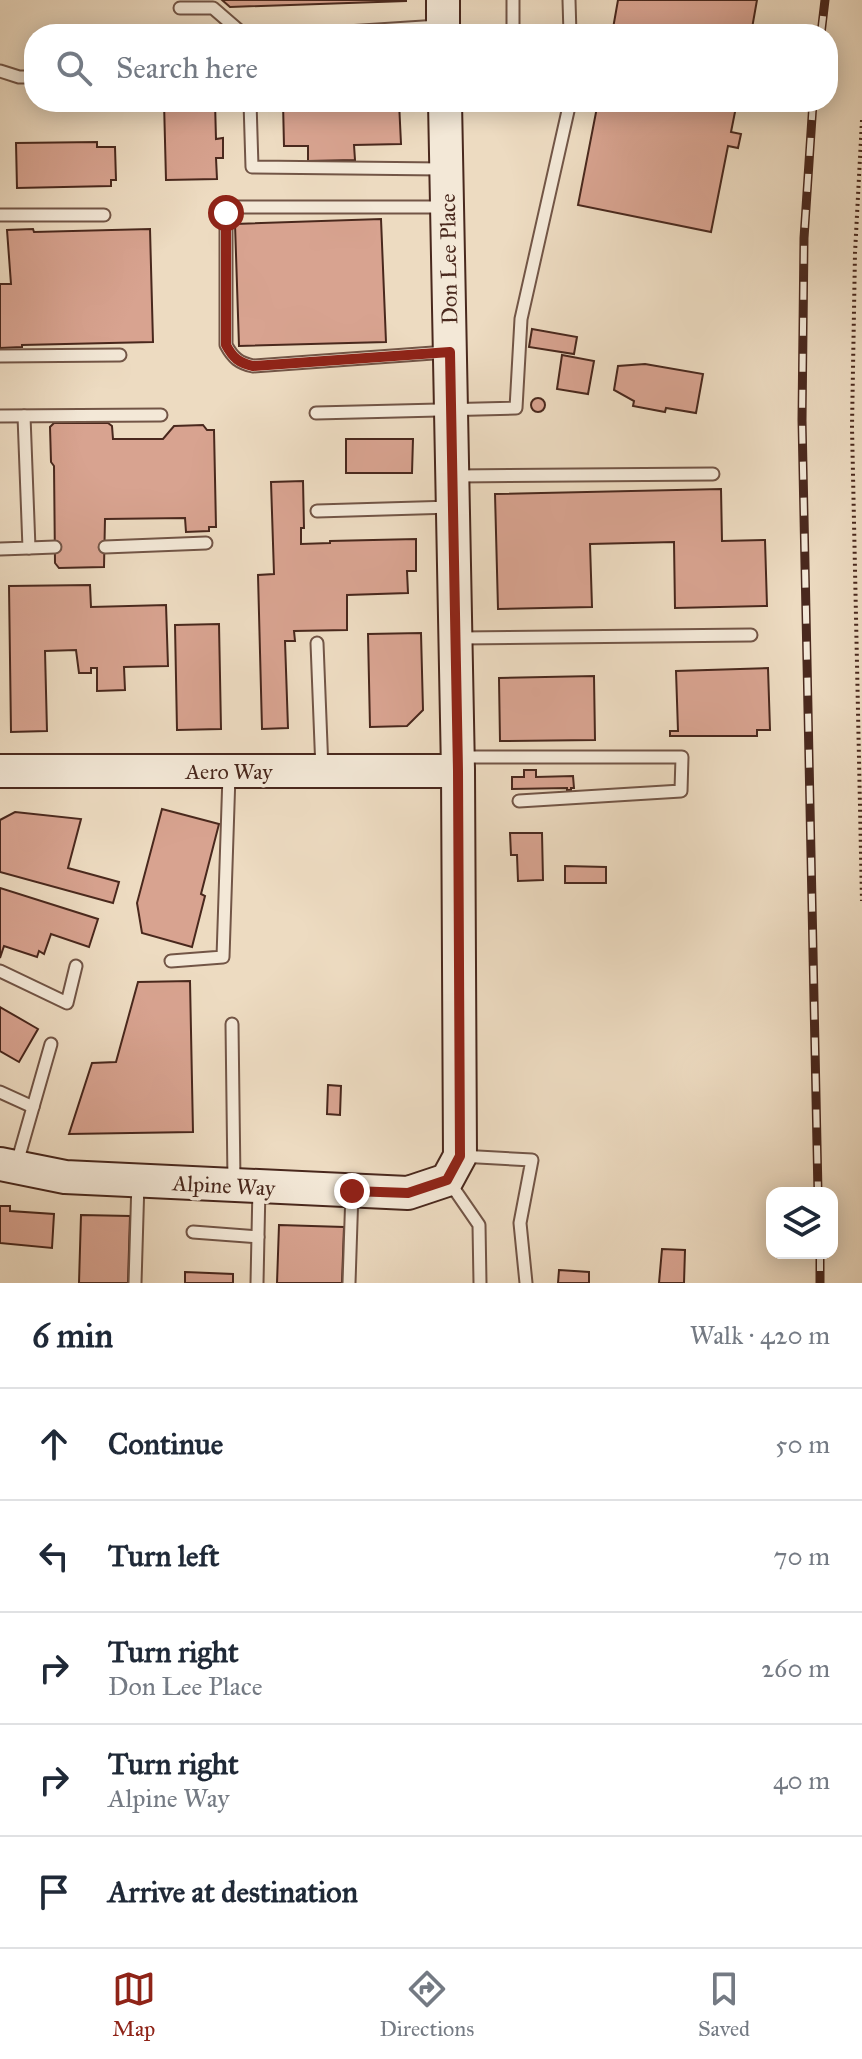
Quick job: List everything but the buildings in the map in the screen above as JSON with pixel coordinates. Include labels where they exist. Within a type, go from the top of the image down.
[{"type":"street","name":"Don Lee Place","points":[[445,112],[458,764],[454,1168]]},
{"type":"street","name":"Aero Way","points":[[0,771],[322,771],[458,764]]},
{"type":"street","name":"Alpine Way","points":[[8,1165],[65,1177],[408,1193],[454,1168]]},
{"type":"lane","points":[[513,0],[513,24]]},
{"type":"lane","points":[[569,0],[570,24]]},
{"type":"lane","points":[[180,8],[213,8],[231,24]]},
{"type":"lane","points":[[407,24],[443,20]]},
{"type":"lane","points":[[0,71],[24,77]]},
{"type":"lane","points":[[250,112],[252,167],[446,169]]},
{"type":"lane","points":[[316,413],[516,408],[521,319],[568,112]]},
{"type":"lane","points":[[447,207],[230,207],[226,213],[226,345],[232,357],[253,366],[450,352]]},
{"type":"lane","points":[[0,215],[104,215]]},
{"type":"lane","points":[[0,356],[120,355]]},
{"type":"lane","points":[[0,416],[161,415]]},
{"type":"lane","points":[[24,416],[29,548]]},
{"type":"lane","points":[[317,511],[452,492],[713,474]]},
{"type":"lane","points":[[105,547],[206,543]]},
{"type":"lane","points":[[0,549],[55,547]]},
{"type":"lane","points":[[455,638],[751,635]]},
{"type":"lane","points":[[317,643],[322,771]]},
{"type":"lane","points":[[458,764],[682,757],[681,791],[519,801]]},
{"type":"lane","points":[[171,961],[223,957],[229,771]]},
{"type":"lane","points":[[0,971],[67,1003],[76,966]]},
{"type":"lane","points":[[232,1024],[246,1186],[258,1237],[257,1283]]},
{"type":"lane","points":[[8,1165],[33,1107],[51,1044]]},
{"type":"lane","points":[[0,1092],[33,1107]]},
{"type":"lane","points":[[480,1283],[479,1225],[454,1168],[532,1160],[520,1223],[526,1283]]},
{"type":"lane","points":[[135,1283],[138,1181]]},
{"type":"lane","points":[[349,1283],[352,1191]]},
{"type":"lane","points":[[193,1232],[258,1237]]},
{"type":"path","points":[[862,120],[855,253],[852,427],[862,901]]},
{"type":"railway","points":[[822,24],[825,0]]},
{"type":"railway","points":[[812,112],[804,238],[802,420],[818,1187]]},
{"type":"railway","points":[[820,1259],[820,1283]]},
{"type":"route","points":[[226,213],[226,345],[232,357],[241,363],[253,366],[450,352],[460,900],[460,1156],[447,1180],[408,1193],[352,1191]]}]
